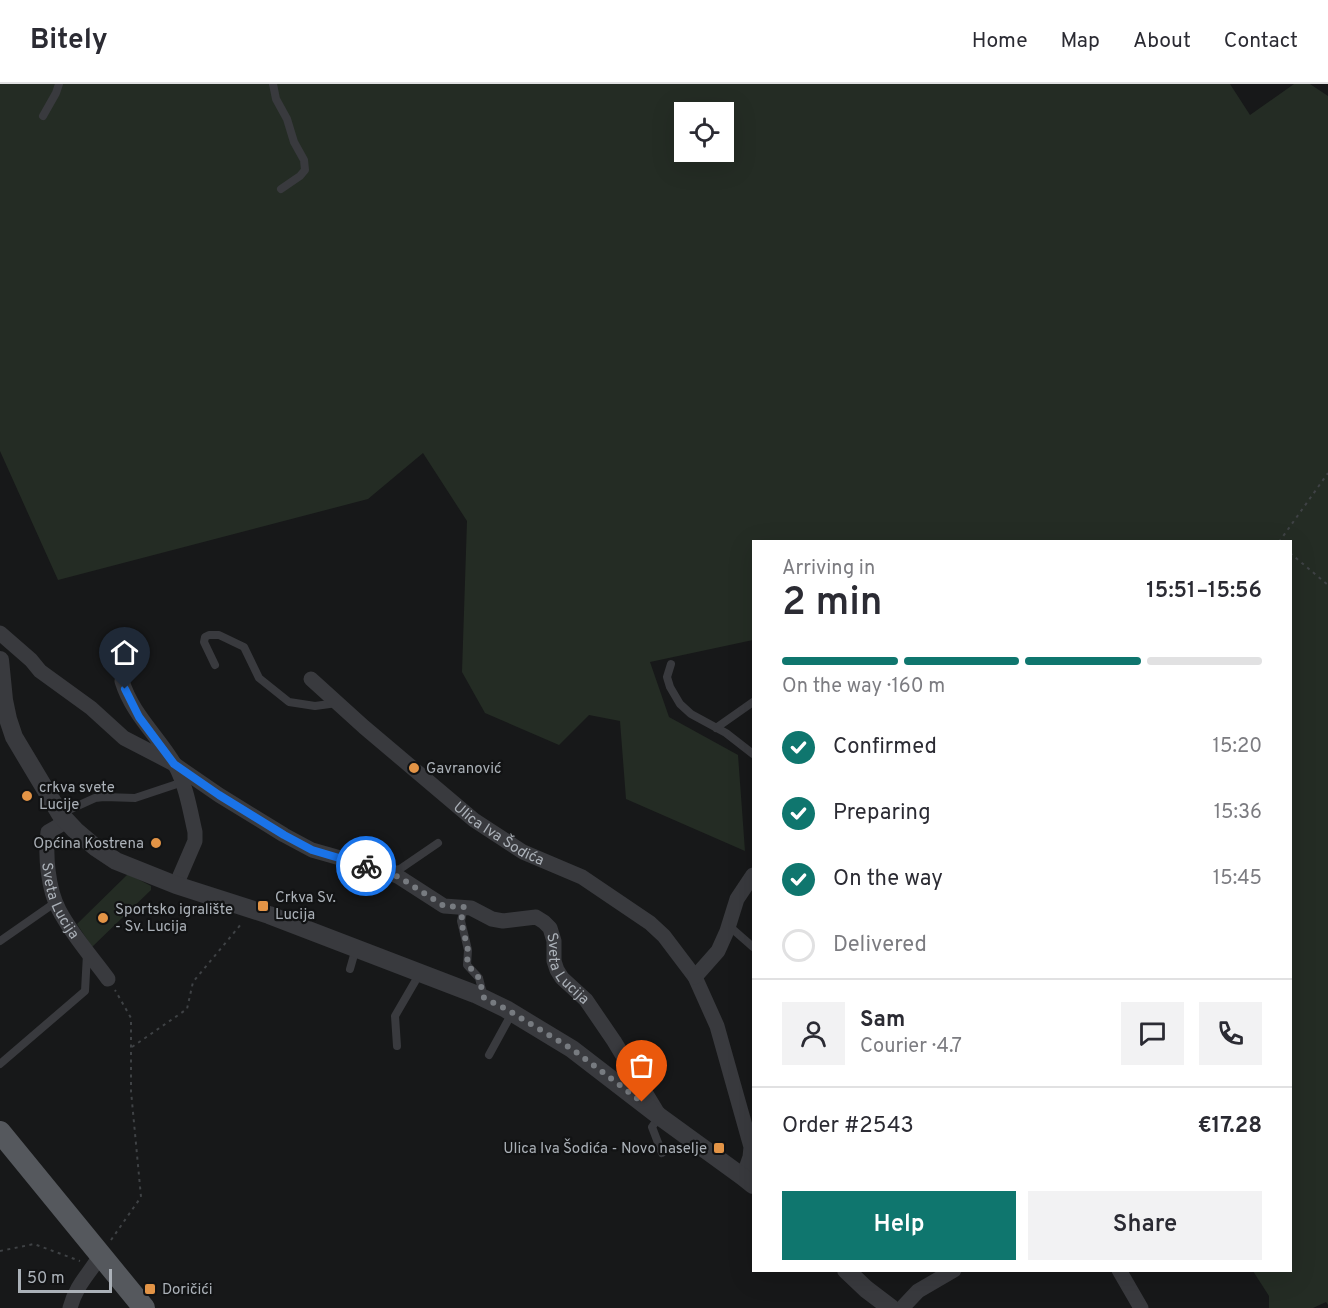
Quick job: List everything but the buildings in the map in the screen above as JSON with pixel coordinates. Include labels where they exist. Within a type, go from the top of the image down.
[{"type":"main road","points":[[0,1131],[144,1308]]},
{"type":"street","name":"Sveta Lucija","points":[[0,633],[40,671],[91,708],[124,738],[174,764],[219,795],[312,850],[399,877],[444,906],[471,908],[492,919],[503,921],[536,917],[544,922],[550,928],[554,941],[556,970],[586,1000],[614,1041],[659,1116]]},
{"type":"street","name":"Sveta Lucija","points":[[0,660],[4,699],[14,737],[64,817],[95,847],[116,861],[176,885],[269,915],[484,998],[572,1049],[748,1181]]},
{"type":"street","name":"Ulica Iva Šodića","points":[[311,679],[474,820],[523,852],[582,877],[650,923],[664,936],[695,977],[717,1026],[751,1147],[748,1181]]},
{"type":"street","name":"Sveta Lucija","points":[[122,681],[139,717],[174,764],[183,782],[195,841],[176,885]]},
{"type":"street","name":"Sveta Lucija","points":[[64,817],[48,832],[46,847],[56,902],[59,910],[108,979]]},
{"type":"street","points":[[695,977],[718,951],[737,899],[752,877]]},
{"type":"street","points":[[70,1308],[84,1277],[102,1254]]},
{"type":"street","points":[[848,1272],[891,1308]]},
{"type":"street","points":[[903,1308],[918,1291],[951,1272]]},
{"type":"street","points":[[1120,1272],[1141,1308]]},
{"type":"lane","points":[[43,116],[59,84]]},
{"type":"lane","points":[[273,84],[276,99],[304,160],[305,170],[281,189]]},
{"type":"lane","points":[[215,665],[204,642],[205,637],[209,634],[219,634],[244,647],[259,678],[289,702],[315,706],[338,703]]},
{"type":"lane","points":[[671,664],[667,677],[680,704],[691,714],[726,733],[752,753]]},
{"type":"lane","points":[[716,728],[752,703]]},
{"type":"lane","points":[[64,817],[95,798],[135,798],[183,782]]},
{"type":"lane","points":[[386,872],[400,869],[438,843]]},
{"type":"lane","points":[[0,941],[56,902]]},
{"type":"lane","points":[[464,907],[461,921],[468,950],[467,964],[479,978],[484,998]]},
{"type":"lane","points":[[729,926],[752,946]]},
{"type":"lane","points":[[350,969],[356,948]]},
{"type":"lane","points":[[0,1064],[85,991],[87,951]]},
{"type":"lane","points":[[397,1046],[395,1016],[420,973]]},
{"type":"lane","points":[[489,1055],[512,1013]]},
{"type":"lane","points":[[659,1116],[652,1127],[662,1153]]},
{"type":"path","points":[[1280,540],[1328,473]]},
{"type":"path","points":[[1292,555],[1328,585]]},
{"type":"path","points":[[131,1048],[187,1009],[193,982],[238,929]]},
{"type":"path","points":[[0,1251],[34,1244],[102,1254],[141,1197],[131,1091],[131,1018],[108,979]]},
{"type":"shaded area","points":[[0,84],[1230,84],[1250,115],[1294,84],[1310,84],[1328,96],[1328,1305],[1326,1302],[1313,1308],[1269,1308],[1269,1296],[1254,1272],[1292,1272],[1292,540],[752,540],[752,640],[650,662],[669,717],[738,755],[745,851],[626,799],[620,721],[589,715],[559,745],[485,713],[462,672],[467,521],[423,453],[368,499],[58,580],[0,451]]},
{"type":"shaded area","name":"Sportsko igralište - Sv. Lucija","points":[[128,874],[151,886],[151,890],[92,947],[77,924]]},
{"type":"way so far","points":[[366,866],[399,877],[444,906],[464,907],[461,921],[469,955],[467,964],[479,978],[484,998],[572,1049],[642,1102]]},
{"type":"place","name":"Gavranović","points":[[414,768]]},
{"type":"place","name":"crkva svete Lucije","points":[[27,796]]},
{"type":"place","name":"Općina Kostrena","points":[[156,843]]},
{"type":"place","name":"Crkva Sv. Lucija","points":[[263,906]]},
{"type":"place","name":"Sportsko igralište - Sv. Lucija","points":[[103,918]]},
{"type":"place","name":"Ulica Iva Šodića - Novo naselje","points":[[719,1148]]},
{"type":"place","name":"Doričići","points":[[150,1289]]},
{"type":"route","points":[[125,689],[139,717],[174,764],[219,795],[312,850],[366,866]]}]
